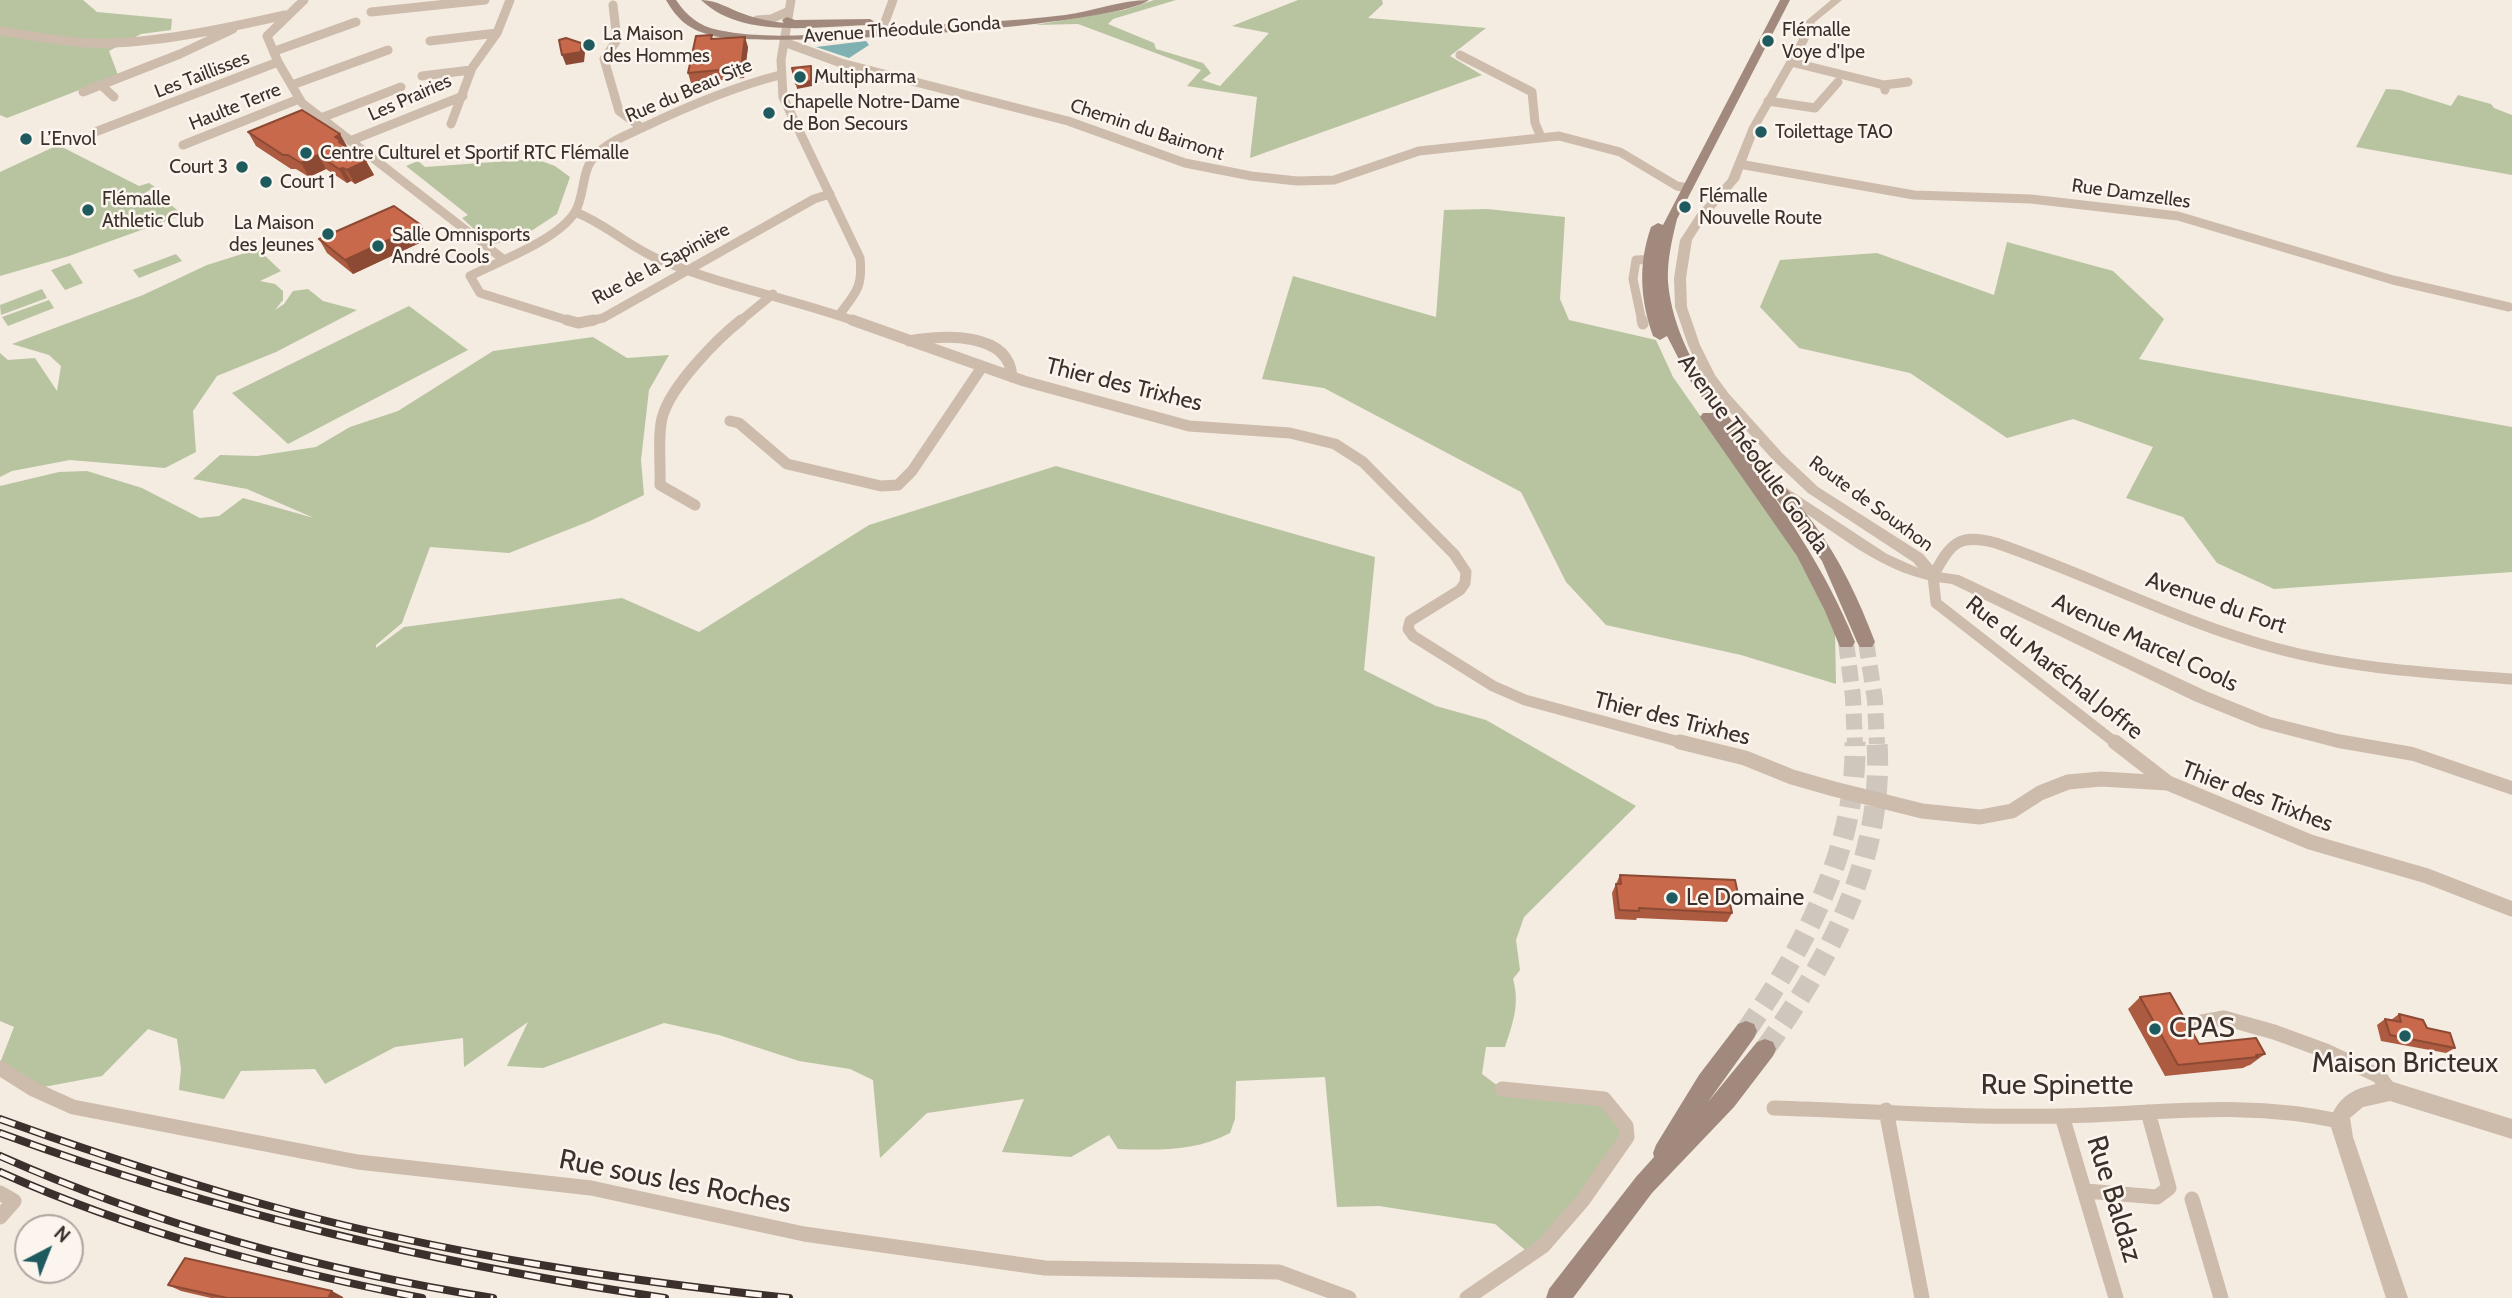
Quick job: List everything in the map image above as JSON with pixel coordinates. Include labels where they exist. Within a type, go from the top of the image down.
[{"type":"main road","name":"Avenue Théodule Gonda","points":[[671,0],[685,19],[725,35],[785,27],[1083,13],[1135,0]]},
{"type":"main road","name":"Avenue Théodule Gonda","points":[[709,2],[785,27],[802,42],[1065,18],[1106,11],[1144,0]]},
{"type":"main road","name":"Avenue Théodule Gonda","points":[[1775,0],[1682,187],[1647,283],[1651,309],[1662,341],[1681,377],[1810,562],[1826,590],[1846,642]]},
{"type":"main road","name":"Avenue Théodule Gonda","points":[[1682,187],[1785,0]]},
{"type":"main road","name":"Avenue Théodule Gonda","points":[[785,27],[793,23],[999,19]]},
{"type":"main road","name":"Avenue Théodule Gonda","points":[[1655,259],[1665,316],[1681,357],[1726,421],[1823,547],[1854,609],[1866,642]]},
{"type":"main road","points":[[1558,1298],[1644,1185],[1707,1083],[1746,1031]]},
{"type":"main road","points":[[1644,1185],[1726,1099],[1765,1049]]},
{"type":"street","points":[[267,36],[304,0]]},
{"type":"street","points":[[371,12],[485,0]]},
{"type":"street","name":"Les Prairies","points":[[350,141],[463,96],[477,57],[497,33],[510,0]]},
{"type":"street","points":[[791,0],[780,75],[788,111],[862,265],[859,289],[839,315]]},
{"type":"street","points":[[885,22],[893,0]]},
{"type":"street","name":"Route de Souxhon","points":[[1837,0],[1811,21],[1768,101],[1732,183],[1701,216],[1686,240],[1679,278],[1681,307],[1694,345],[1709,376],[1724,397],[1813,490],[1918,558],[1933,576]]},
{"type":"street","points":[[613,5],[617,40],[604,59],[619,111],[642,128]]},
{"type":"street","points":[[0,31],[87,43],[138,40],[265,21],[288,13]]},
{"type":"street","points":[[275,51],[356,22]]},
{"type":"street","points":[[236,26],[267,36],[299,99],[503,259],[540,239],[575,212]]},
{"type":"street","points":[[83,92],[180,54],[230,32],[236,26]]},
{"type":"street","points":[[430,41],[497,33]]},
{"type":"street","name":"Chemin du Baimont","points":[[802,42],[849,65],[970,99],[1068,121],[1185,163],[1263,178],[1334,180],[1419,151],[1541,137],[1577,138],[1610,148],[1635,159],[1682,187]]},
{"type":"street","points":[[292,85],[388,50]]},
{"type":"street","points":[[1460,55],[1532,92],[1534,124],[1541,137]]},
{"type":"street","name":"Les Taillisses","points":[[95,132],[278,62]]},
{"type":"street","points":[[1791,62],[1885,88],[1908,82]]},
{"type":"street","points":[[422,76],[471,70]]},
{"type":"street","name":"Rue du Beau Site","points":[[575,212],[584,179],[595,155],[612,142],[751,83],[780,75]]},
{"type":"street","points":[[1768,101],[1815,108],[1838,82]]},
{"type":"street","points":[[101,85],[114,97]]},
{"type":"street","name":"Les Prairies","points":[[321,118],[401,87]]},
{"type":"street","points":[[451,124],[463,96]]},
{"type":"street","name":"Haulte Terre","points":[[184,145],[299,99]]},
{"type":"street","name":"Les Taillisses","points":[[126,108],[136,116]]},
{"type":"street","name":"Rue Damzelles","points":[[1739,164],[1914,195],[2031,199],[2178,216],[2393,280],[2509,307]]},
{"type":"street","name":"Rue de la Sapinière","points":[[503,259],[470,275],[480,293],[579,323],[603,318],[814,199],[830,194]]},
{"type":"street","name":"Thier des Trixhes","points":[[575,212],[591,218],[642,253],[687,271],[839,315],[982,368],[1189,426],[1290,433],[1320,439],[1346,449],[1372,470],[1445,544],[1466,572],[1465,583],[1460,590],[1410,621],[1408,629],[1413,636],[1493,686],[1525,700],[1588,719],[1745,758],[1792,777],[1834,789],[1933,813],[1993,816],[2012,811],[2056,786],[2079,780],[2168,783],[2309,842],[2427,876],[2512,909]]},
{"type":"street","name":"Avenue Théodule Gonda","points":[[1643,324],[1632,272],[1636,260],[1655,259]]},
{"type":"street","points":[[695,505],[660,485],[664,423],[662,416],[673,395],[717,339],[773,294]]},
{"type":"street","name":"Thier des Trixhes","points":[[908,341],[944,338],[989,343],[1009,359],[1014,370],[1012,377]]},
{"type":"street","points":[[730,421],[739,423],[787,464],[881,486],[898,485],[912,471],[982,368]]},
{"type":"street","points":[[1724,397],[1726,421]]},
{"type":"street","name":"Avenue Marcel Cools","points":[[1780,490],[1800,500],[1892,564],[1915,573],[1954,579],[2200,695],[2267,723],[2338,741],[2413,754],[2512,788]]},
{"type":"street","name":"Avenue du Fort","points":[[1933,576],[1953,547],[1968,537],[1982,539],[2030,555],[2198,625],[2246,639],[2326,660],[2395,670],[2512,679]]},
{"type":"street","name":"Rue du Maréchal Joffre","points":[[1933,576],[1936,603],[2168,783]]},
{"type":"street","points":[[2180,1026],[2224,1018],[2274,1032],[2326,1051],[2379,1076],[2390,1091]]},
{"type":"street","name":"Rue sous les Roches","points":[[0,1068],[33,1089],[73,1107],[358,1162],[591,1188],[804,1234],[1045,1268],[1279,1272],[1349,1298]]},
{"type":"street","points":[[1467,1298],[1531,1255],[1587,1193],[1627,1137],[1626,1126],[1604,1099],[1502,1089]]},
{"type":"street","points":[[2397,1298],[2339,1121],[2343,1111],[2358,1098],[2390,1091],[2512,1129]]},
{"type":"street","name":"Rue Spinette","points":[[1774,1108],[2062,1116],[2223,1107],[2306,1112],[2339,1121]]},
{"type":"street","points":[[1886,1110],[1922,1298]]},
{"type":"street","points":[[2086,1191],[2157,1197],[2169,1188],[2148,1112]]},
{"type":"street","name":"Rue Baldaz","points":[[2062,1116],[2116,1298]]},
{"type":"street","points":[[0,1217],[7,1197]]},
{"type":"street","points":[[2192,1199],[2221,1298]]},
{"type":"green space","points":[[0,0],[83,0],[97,12],[172,19],[171,30],[141,34],[109,51],[118,75],[7,118],[0,115]]},
{"type":"green space","points":[[1154,0],[1176,0],[1113,19],[1108,24],[1154,43],[1156,49],[1203,63],[1211,73],[1202,80],[1220,86],[1269,33],[1232,26],[1298,0],[1382,0],[1383,4],[1368,18],[1486,28],[1450,56],[1482,75],[1250,158],[1257,97],[1187,86],[1201,70],[1078,24],[1035,25],[1124,10]]},
{"type":"green space","points":[[2386,89],[2400,90],[2451,106],[2458,95],[2491,104],[2494,108],[2512,115],[2512,175],[2356,147]]},
{"type":"green space","name":"Flémalle Athletic Club","points":[[58,145],[139,186],[149,183],[155,187],[145,193],[171,205],[183,215],[69,256],[0,276],[0,172]]},
{"type":"green space","points":[[536,159],[555,166],[570,177],[557,214],[522,237],[491,245],[462,218],[468,215],[406,166],[418,161],[425,167]]},
{"type":"green space","points":[[1487,209],[1565,217],[1560,299],[1569,320],[1656,340],[1673,377],[1813,577],[1835,632],[1836,684],[1741,655],[1606,625],[1566,582],[1521,492],[1324,388],[1262,379],[1293,276],[1436,317],[1444,210]]},
{"type":"green space","points":[[2007,242],[2113,271],[2164,319],[2139,359],[2512,427],[2512,572],[2274,589],[2217,563],[2183,517],[2126,498],[2153,447],[2073,419],[2007,438],[1910,373],[1799,348],[1760,307],[1780,260],[1877,253],[1994,295]]},
{"type":"green space","points":[[258,249],[281,271],[260,281],[275,284],[283,291],[283,300],[275,310],[284,304],[293,291],[308,289],[323,301],[357,310],[276,352],[217,376],[193,411],[196,452],[165,468],[70,460],[12,471],[0,477],[0,353],[8,360],[35,358],[57,391],[61,366],[49,355],[12,344],[143,295],[207,265]]},
{"type":"green space","points":[[176,254],[182,261],[139,278],[133,270]]},
{"type":"green space","points":[[70,263],[83,283],[65,290],[51,270]]},
{"type":"green space","points":[[42,289],[47,298],[1,315],[0,305]]},
{"type":"green space","points":[[49,300],[54,308],[8,326],[2,317]]},
{"type":"green space","points":[[409,306],[468,350],[288,444],[232,393]]},
{"type":"green space","points":[[593,337],[627,358],[669,355],[649,390],[641,460],[644,495],[590,521],[509,553],[430,547],[402,623],[376,645],[376,648],[404,627],[622,598],[699,632],[869,525],[1056,466],[1375,557],[1364,670],[1436,706],[1486,720],[1636,806],[1524,917],[1516,940],[1520,970],[1513,979],[1516,1005],[1511,1030],[1505,1047],[1486,1047],[1482,1074],[1502,1089],[1604,1099],[1627,1137],[1531,1255],[1495,1224],[1379,1206],[1337,1207],[1325,1077],[1236,1081],[1235,1119],[1230,1133],[1189,1147],[1118,1149],[1109,1135],[1071,1157],[1002,1152],[1024,1099],[927,1113],[880,1158],[873,1080],[850,1069],[799,1061],[719,1035],[664,1023],[543,1068],[507,1066],[528,1022],[464,1067],[463,1038],[395,1047],[325,1084],[315,1069],[241,1071],[224,1099],[179,1090],[181,1069],[177,1039],[148,1029],[102,1076],[33,1089],[0,1063],[14,1027],[0,1021],[0,486],[59,472],[87,471],[142,488],[200,518],[219,516],[243,498],[314,518],[247,489],[193,479],[220,455],[257,456],[316,447],[350,427],[398,411],[493,351]]},
{"type":"water","points":[[866,41],[869,45],[849,58],[816,47]]},
{"type":"building","points":[[712,35],[711,39],[745,37],[741,68],[688,73],[696,36]]},
{"type":"building","points":[[566,38],[581,43],[581,52],[562,55],[559,40]]},
{"type":"building","points":[[811,66],[811,81],[796,84],[792,68]]},
{"type":"building","name":"Centre Culturel et Sportif RTC Flémalle","points":[[302,110],[340,134],[335,137],[341,141],[339,142],[366,161],[347,170],[339,169],[318,155],[301,163],[283,155],[248,132]]},
{"type":"building","points":[[394,206],[421,225],[345,260],[319,239]]},
{"type":"building","name":"Le Domaine","points":[[1620,875],[1735,880],[1738,894],[1728,894],[1732,913],[1639,908],[1639,911],[1619,910],[1616,884],[1621,884]]},
{"type":"building","points":[[2170,993],[2199,1044],[2256,1038],[2265,1054],[2178,1065],[2140,997]]},
{"type":"building","points":[[2399,1014],[2423,1020],[2427,1028],[2450,1033],[2455,1048],[2390,1035],[2385,1019],[2401,1022]]},
{"type":"building","points":[[185,1258],[332,1291],[328,1298],[227,1298],[168,1285]]},
{"type":"tunnel","points":[[1846,642],[1853,697],[1855,743]]},
{"type":"tunnel","points":[[1866,642],[1875,700],[1877,744]]},
{"type":"tunnel","points":[[1746,1031],[1768,999],[1807,930],[1837,858],[1853,782],[1855,743]]},
{"type":"tunnel","points":[[1765,1049],[1811,979],[1848,905],[1872,826],[1877,785],[1877,744]]},
{"type":"railway","points":[[0,1119],[179,1179],[350,1227],[537,1264],[662,1283],[789,1298]]},
{"type":"railway","points":[[0,1133],[164,1188],[328,1233],[494,1269],[665,1298]]},
{"type":"railway","points":[[0,1156],[120,1204],[242,1243],[366,1274],[493,1298]]},
{"type":"railway","points":[[0,1172],[102,1213],[207,1247],[314,1275],[422,1298]]},
{"type":"place","name":"Flémalle Voye d'Ipe","points":[[1768,41]]},
{"type":"place","name":"La Maison des Hommes","points":[[589,45]]},
{"type":"place","name":"Multipharma","points":[[800,77]]},
{"type":"place","name":"Chapelle Notre-Dame de Bon Secours","points":[[769,113]]},
{"type":"place","name":"Toilettage TAO","points":[[1761,132]]},
{"type":"place","name":"L’Envol","points":[[26,139]]},
{"type":"place","name":"Centre Culturel et Sportif RTC Flémalle","points":[[306,153]]},
{"type":"place","name":"Court 3","points":[[242,167]]},
{"type":"place","name":"Court 1","points":[[266,182]]},
{"type":"place","name":"Flémalle Nouvelle Route","points":[[1685,207]]},
{"type":"place","name":"Flémalle Athletic Club","points":[[88,210]]},
{"type":"place","name":"La Maison des Jeunes","points":[[328,234]]},
{"type":"place","name":"Salle Omnisports André Cools","points":[[378,246]]},
{"type":"place","name":"Le Domaine","points":[[1672,898]]},
{"type":"place","name":"CPAS","points":[[2155,1029]]},
{"type":"place","name":"Maison Bricteux","points":[[2405,1036]]}]
